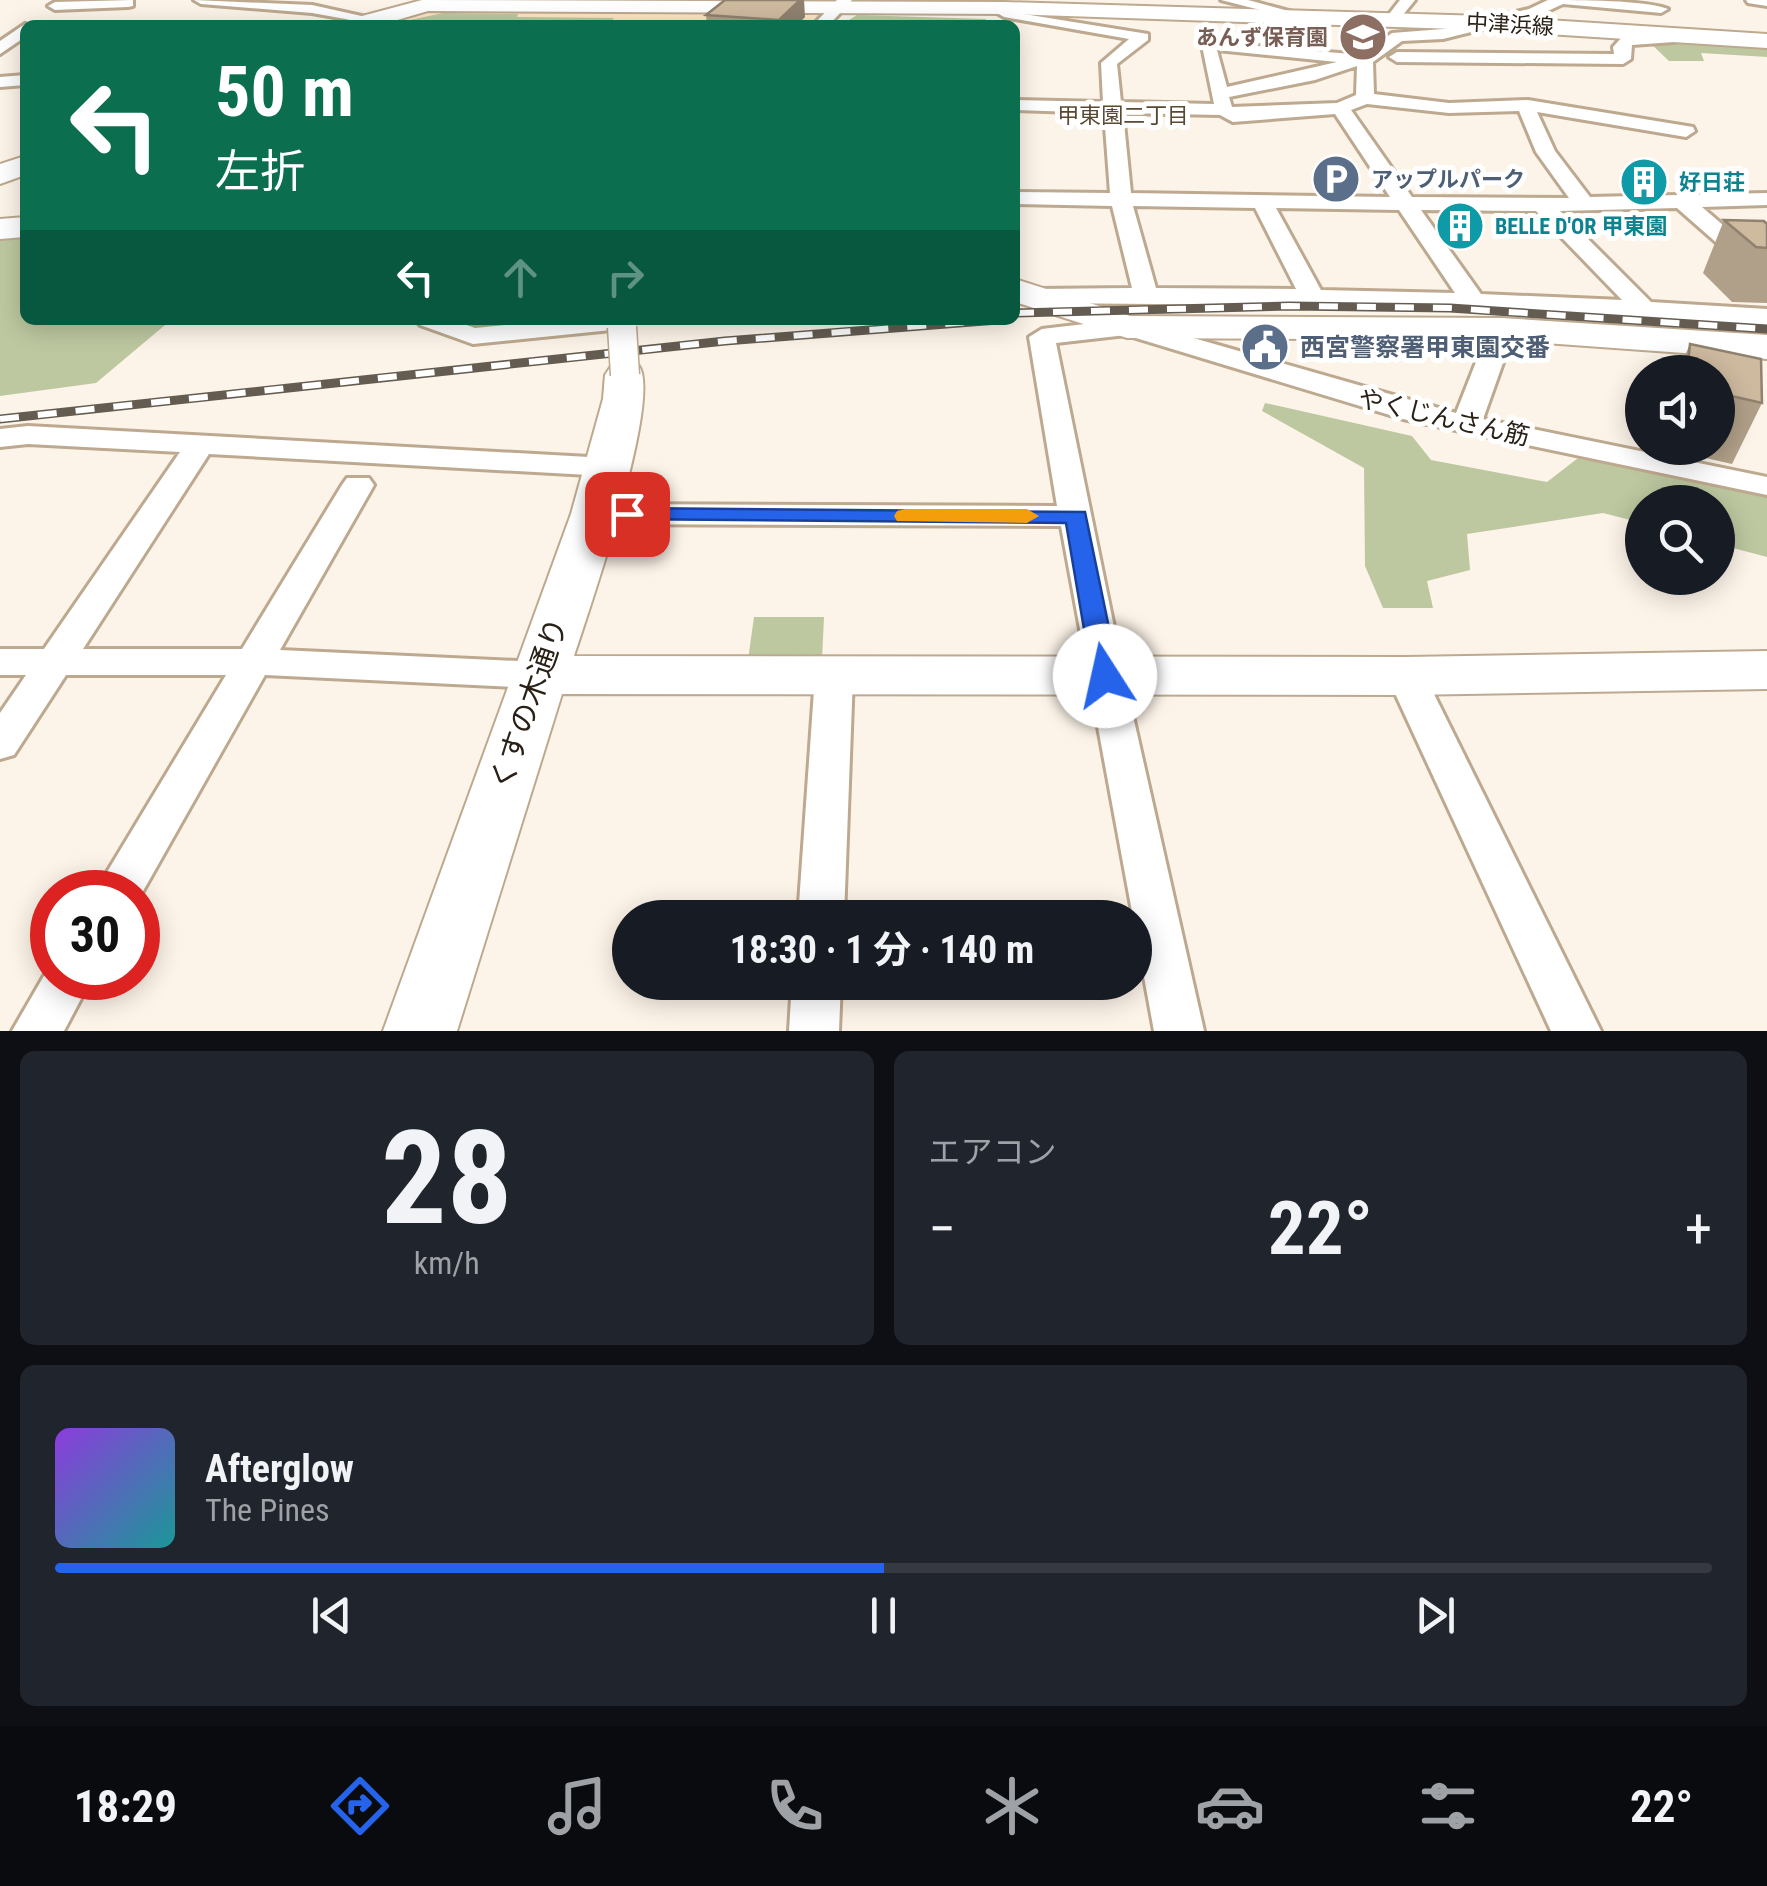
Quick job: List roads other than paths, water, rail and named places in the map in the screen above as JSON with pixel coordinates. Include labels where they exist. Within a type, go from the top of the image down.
[{"type":"street","points":[[201,0],[312,9],[354,20]]},
{"type":"street","points":[[1228,0],[1300,16]]},
{"type":"street","points":[[1484,22],[1534,12],[1561,0],[1664,5],[1691,36]]},
{"type":"street","points":[[1753,0],[1767,2]]},
{"type":"street","points":[[36,20],[56,3],[123,8],[152,1]]},
{"type":"street","name":"中津浜線","points":[[368,20],[427,2],[842,4],[1004,12],[1404,18],[1767,41]]},
{"type":"street","points":[[1004,12],[1142,37],[1109,63],[1121,200],[1137,311]]},
{"type":"street","points":[[1020,105],[1114,108],[1223,102],[1366,58],[1398,36],[1404,18]]},
{"type":"street","points":[[0,49],[20,33]]},
{"type":"street","points":[[1664,34],[1668,39],[1628,40],[1621,47],[1623,58],[1366,58],[1208,44],[1223,102],[1233,116],[1340,108],[1366,98],[1434,108],[1528,105],[1644,128],[1686,131]]},
{"type":"street","points":[[1366,58],[1366,98]]},
{"type":"street","points":[[1340,108],[1471,298]]},
{"type":"street","points":[[1526,108],[1546,152],[1584,204]]},
{"type":"street","points":[[1020,198],[1542,205],[1767,199]]},
{"type":"street","points":[[1262,201],[1310,294]]},
{"type":"street","points":[[1683,202],[1767,274]]},
{"type":"street","points":[[1542,205],[1643,308]]},
{"type":"street","points":[[1026,293],[1137,311],[1767,347]]},
{"type":"street","points":[[1179,1031],[1105,676],[1042,337],[1137,311],[1310,294],[1471,298],[1767,317]]},
{"type":"street","name":"やくじんさん筋","points":[[1137,311],[1413,414],[1767,486]]},
{"type":"street","points":[[443,325],[473,336],[622,336]]},
{"type":"street","points":[[1466,424],[1502,329]]},
{"type":"street","name":"くすの木通り","points":[[420,1031],[601,491],[624,400],[622,336]]},
{"type":"street","points":[[0,460],[10,437],[199,446],[601,491],[1077,516]]},
{"type":"street","points":[[0,744],[199,446]]},
{"type":"street","points":[[131,870],[358,485]]},
{"type":"street","points":[[0,662],[254,662],[538,674],[1760,679]]},
{"type":"street","points":[[821,900],[834,676]]},
{"type":"street","points":[[1406,676],[1576,1031]]},
{"type":"street","points":[[37,1031],[55,1000]]},
{"type":"street","points":[[814,1031],[816,1000]]},
{"type":"railway","points":[[1020,313],[1289,306],[1450,308],[1767,329]]},
{"type":"railway","points":[[0,419],[725,341],[933,325]]},
{"type":"place","name":"あんず保育園","points":[[1363,37]]},
{"type":"place","name":"アップルパーク","points":[[1336,179]]},
{"type":"place","name":"好日荘","points":[[1644,182]]},
{"type":"place","name":"BELLE D'OR 甲東園","points":[[1460,226]]},
{"type":"place","name":"西宮警察署甲東園交番","points":[[1265,347]]},
{"type":"district","name":"甲東園二丁目","points":[[1123,115]]}]
